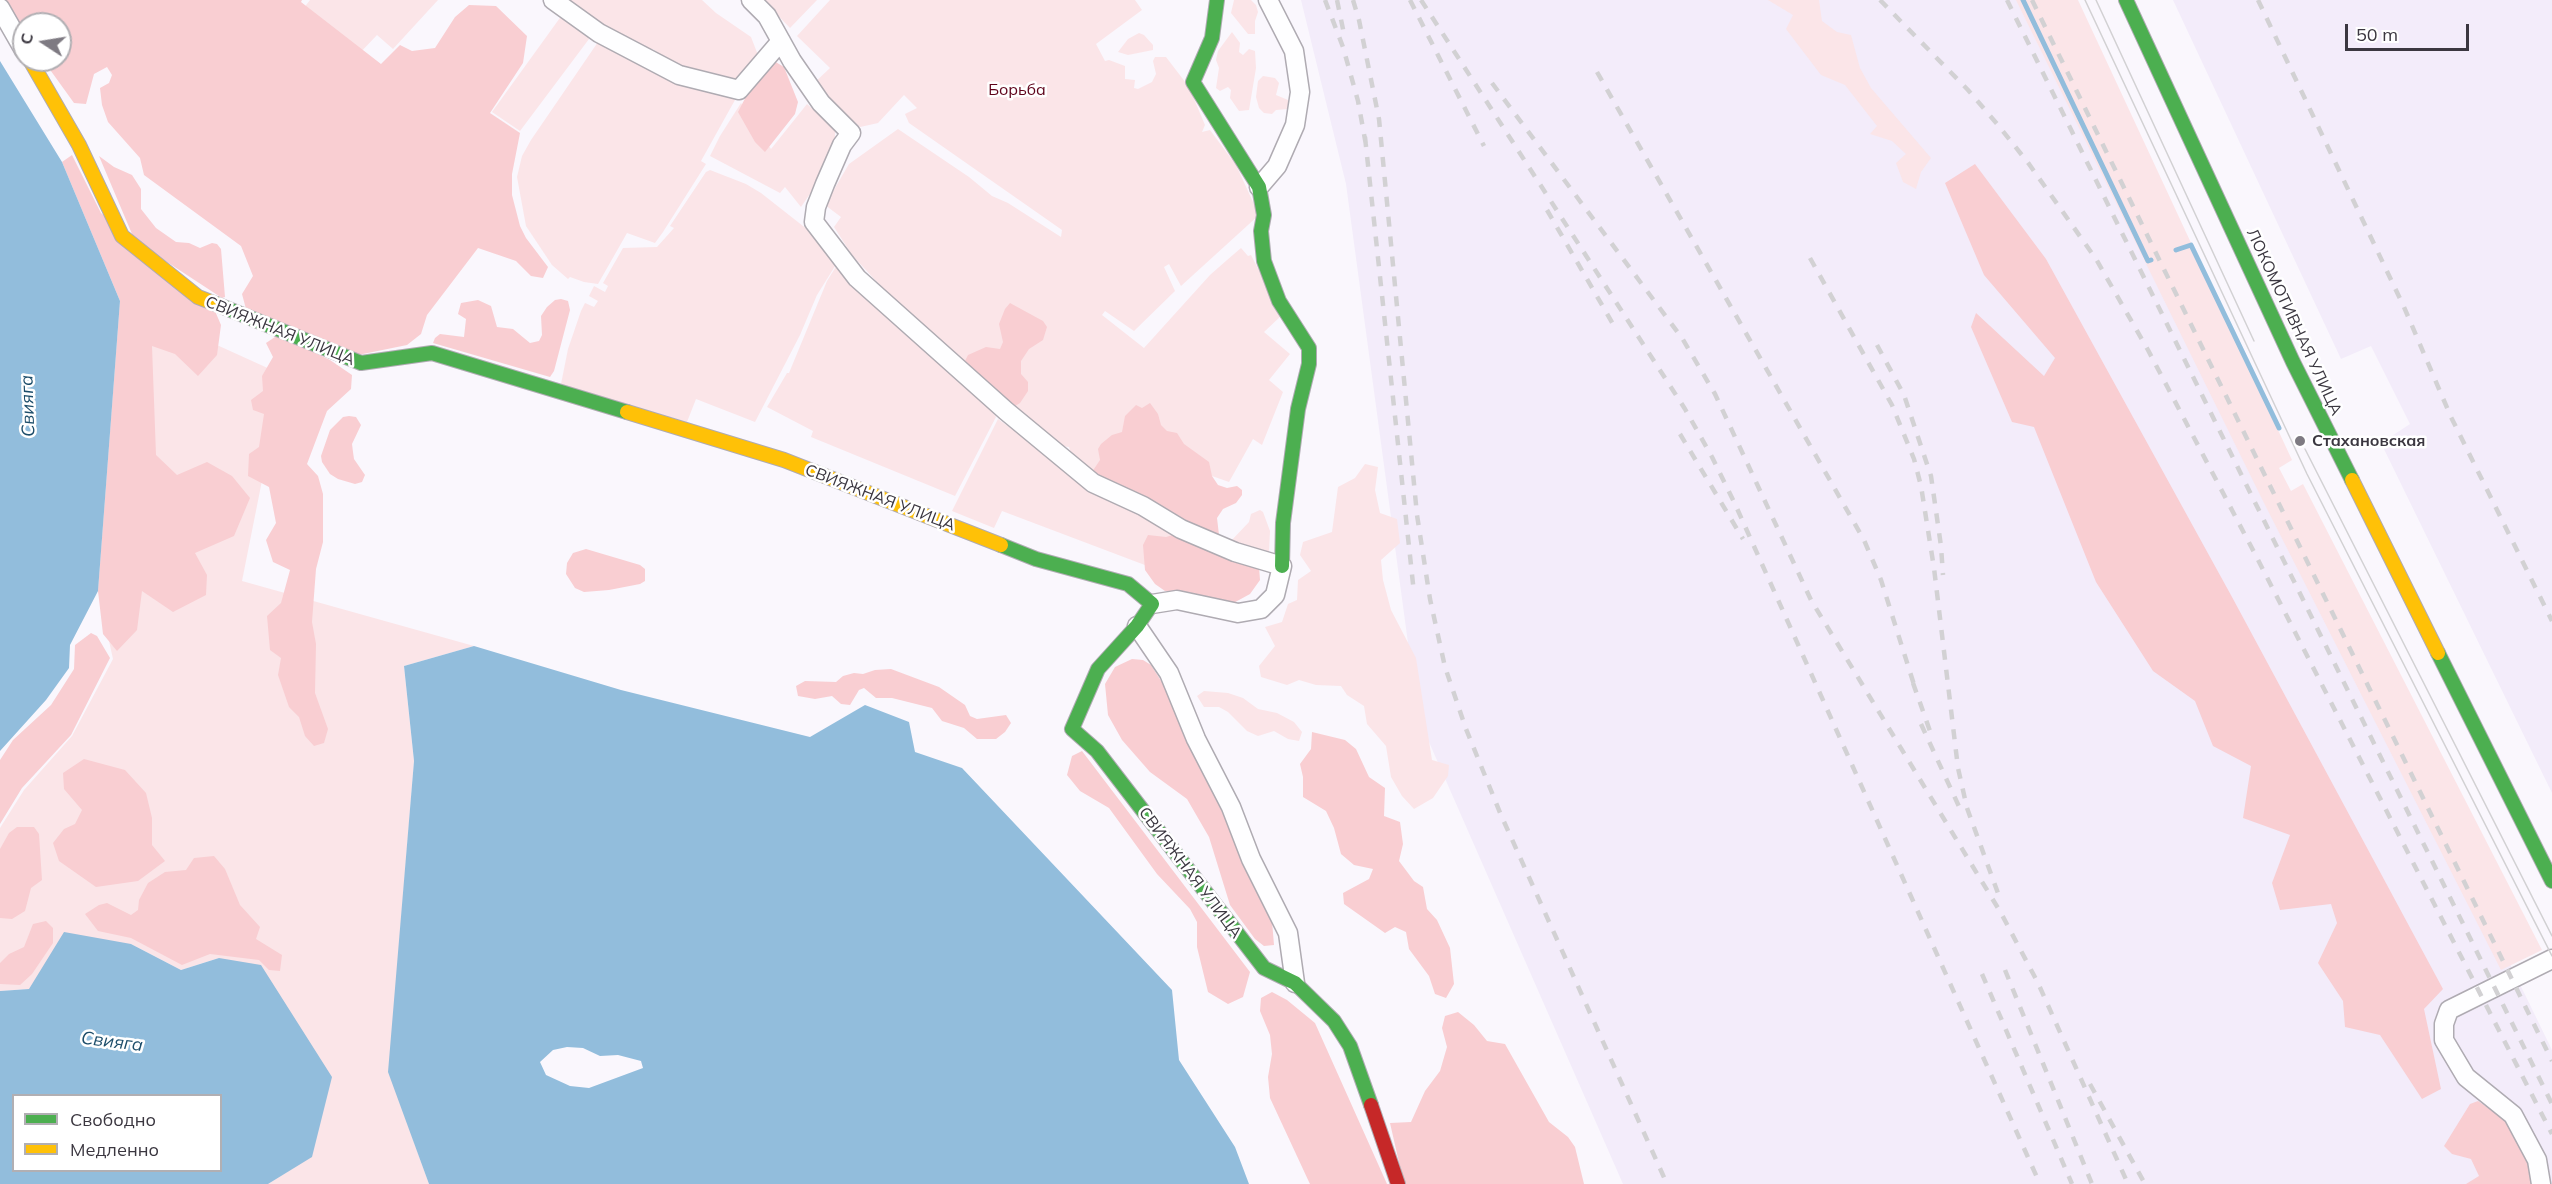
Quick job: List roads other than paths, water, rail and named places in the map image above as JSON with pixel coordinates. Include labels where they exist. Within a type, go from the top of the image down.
[{"type":"street","points":[[553,0],[599,33],[679,75],[739,90],[781,41]]},
{"type":"street","points":[[751,0],[767,16],[820,103],[851,134],[842,145],[825,184],[816,207],[814,222],[857,278],[1006,411],[1094,483],[1143,506],[1181,529],[1234,552],[1282,566]]},
{"type":"street","points":[[1152,604],[1177,600],[1238,613],[1261,609],[1275,595],[1282,566],[1283,523],[1298,409],[1309,364],[1309,348],[1279,301],[1264,261],[1261,231],[1264,215],[1259,187],[1193,82],[1212,38],[1217,0]]},
{"type":"street","points":[[1259,187],[1277,166],[1295,124],[1300,92],[1294,51],[1268,0]]},
{"type":"street","name":"ЛОКОМОТИВНАЯ УЛИЦА","points":[[2126,0],[2293,362],[2552,881]]},
{"type":"street","points":[[0,8],[12,29]]},
{"type":"street","name":"СВИЯЖНАЯ УЛИЦА","points":[[37,72],[79,145],[122,236],[198,297],[361,363],[432,353],[784,460],[1035,559],[1128,584],[1152,604],[1137,626],[1098,669],[1072,729],[1097,751],[1264,968],[1295,983],[1335,1021],[1350,1046],[1398,1184]]},
{"type":"street","points":[[1137,626],[1169,673],[1196,739],[1231,807],[1251,859],[1288,933],[1295,983]]},
{"type":"street","points":[[2541,1184],[2537,1160],[2513,1115],[2466,1077],[2444,1040],[2444,1024],[2449,1010],[2552,959]]},
{"type":"water","name":"Свияга","points":[[0,61],[62,162],[120,301],[98,591],[70,645],[69,668],[46,700],[0,751]]},
{"type":"water","points":[[474,646],[621,690],[810,737],[865,705],[909,722],[915,752],[962,768],[1172,990],[1179,1060],[1235,1147],[1249,1184],[429,1184],[388,1072],[414,761],[404,666]],"holes":[[[567,1047],[583,1048],[600,1056],[618,1055],[641,1061],[643,1068],[589,1088],[570,1086],[546,1075],[540,1062],[553,1050]]]},
{"type":"water","name":"Свияга","points":[[64,932],[131,944],[181,970],[219,958],[261,965],[332,1077],[312,1157],[268,1184],[0,1184],[0,991],[29,989]]},
{"type":"waterway","points":[[2023,0],[2148,261],[2151,260]]},
{"type":"waterway","points":[[2176,250],[2191,245],[2279,428]]},
{"type":"tram line","points":[[2085,0],[2307,474],[2552,956]]},
{"type":"tram line","points":[[2096,0],[2254,341]]},
{"type":"tram line","points":[[2305,449],[2552,936]]},
{"type":"railway","points":[[1325,0],[1343,47],[1358,101],[1366,145]]},
{"type":"railway","points":[[1337,0],[1344,34]]},
{"type":"railway","points":[[1353,0],[1379,119],[1417,515],[1430,599],[1445,667],[1466,729],[1501,815],[1667,1184]]},
{"type":"railway","points":[[1410,0],[1484,146]]},
{"type":"railway","points":[[1421,0],[1685,409],[1712,457],[2040,1184]]},
{"type":"railway","points":[[1880,0],[1968,90],[1998,125],[2029,164],[2096,259],[2148,350],[2255,554],[2552,1134]]},
{"type":"railway","points":[[2007,0],[2552,1104]]},
{"type":"railway","points":[[2032,0],[2552,1061]]},
{"type":"railway","points":[[2258,0],[2404,307],[2451,417],[2552,621]]},
{"type":"railway","points":[[1597,72],[1864,540],[1881,580],[1916,691]]},
{"type":"railway","points":[[1492,83],[1682,338],[1715,394],[1811,600],[2001,913],[2038,983],[2128,1184]]},
{"type":"railway","points":[[1365,137],[1414,593]]},
{"type":"railway","points":[[1547,210],[1613,324]]},
{"type":"railway","points":[[1810,258],[1892,405],[1914,459],[1921,486],[1934,568],[1958,768],[1967,808],[1999,896]]},
{"type":"railway","points":[[1877,345],[1904,395],[1931,476],[1943,575]]},
{"type":"railway","points":[[1680,434],[1743,539]]},
{"type":"railway","points":[[1913,683],[1930,731]]},
{"type":"railway","points":[[1921,724],[1962,813]]},
{"type":"railway","points":[[2005,970],[2092,1184]]},
{"type":"railway","points":[[1982,974],[2072,1184]]},
{"type":"railway","points":[[2090,1084],[2145,1184]]},
{"type":"place","name":"Стахановская","points":[[2300,441]]},
{"type":"park label","name":"Борьба","points":[[1017,90]]}]
